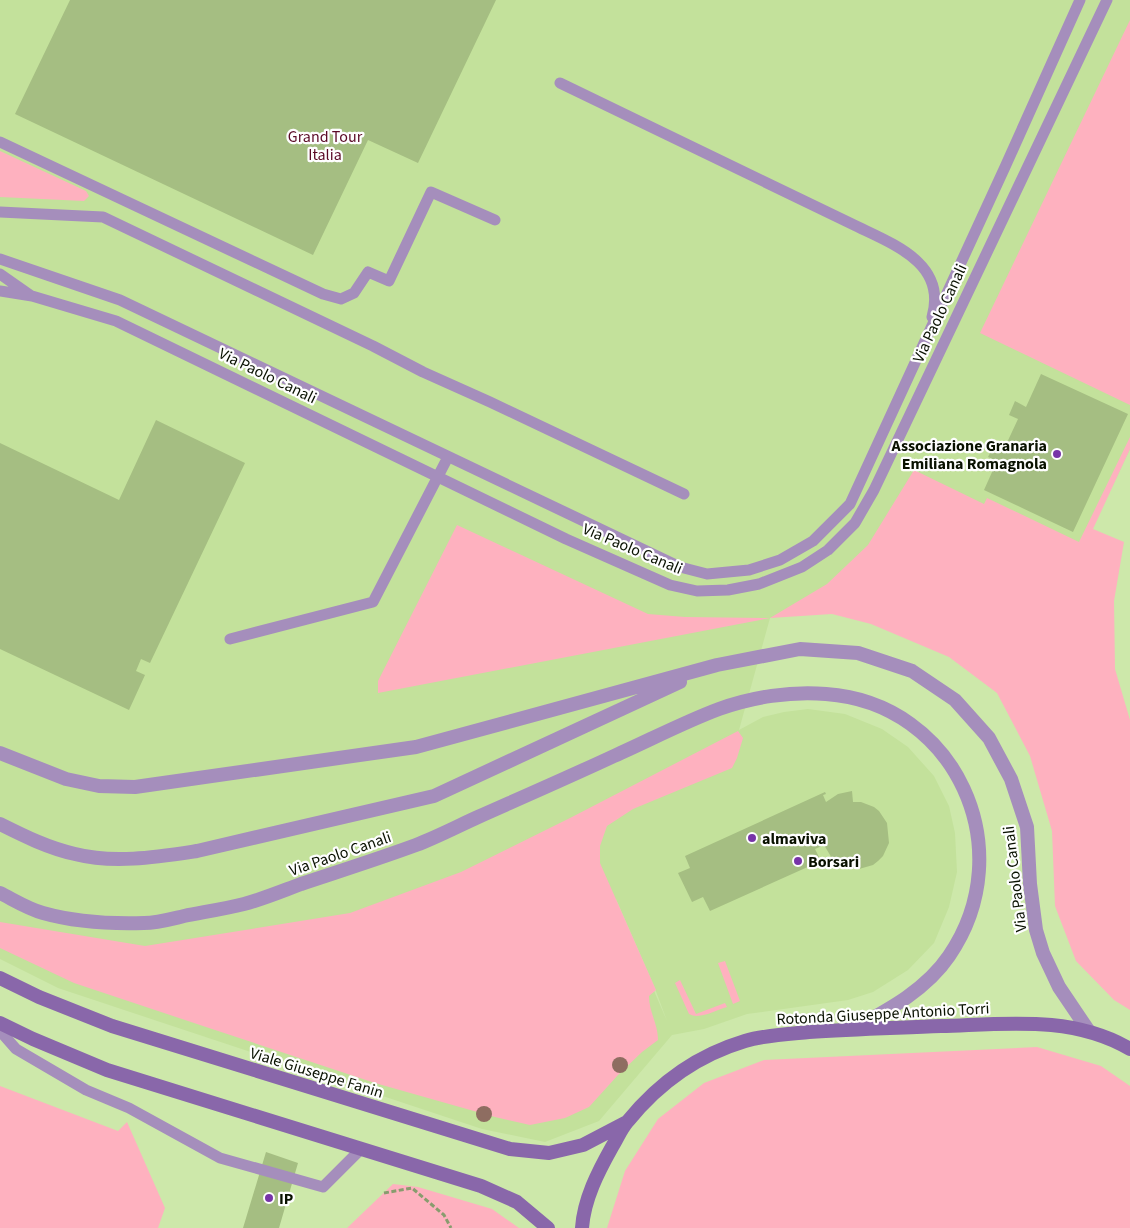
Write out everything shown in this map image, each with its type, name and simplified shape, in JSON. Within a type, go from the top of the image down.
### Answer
[{"type":"main road","name":"Viale Giuseppe Fanin","points":[[0,978],[112,1026],[510,1150],[549,1153],[558,1151],[583,1145],[627,1122]]},
{"type":"main road","points":[[0,1023],[33,1039],[108,1070],[481,1186],[517,1202],[548,1228]]},
{"type":"main road","name":"Rotonda Giuseppe Antonio Torri","points":[[582,1228],[594,1180],[627,1122],[662,1086],[680,1071],[710,1055],[745,1041],[772,1035],[853,1029],[1032,1024],[1063,1025],[1088,1030],[1130,1049]]},
{"type":"street","name":"Via Paolo Canali","points":[[0,752],[66,779],[99,786],[135,787],[416,747],[716,665],[800,649],[858,653],[912,671],[955,700],[989,738],[1011,779],[1027,827],[1036,930],[1043,953],[1059,987],[1088,1030]]},
{"type":"street","points":[[0,824],[41,844],[76,854],[118,859],[196,852],[434,796],[716,665]]},
{"type":"street","name":"Via Paolo Canali","points":[[0,893],[41,913],[95,922],[148,923],[243,904],[420,844],[720,709],[776,696],[829,694],[854,698],[880,706],[902,718],[935,745],[958,777],[973,812],[977,831],[980,866],[972,911],[958,943],[947,960],[910,996],[853,1029]]},
{"type":"lane","points":[[0,259],[120,300],[680,567],[707,574],[749,570],[780,560],[813,541],[850,504],[1080,0]]},
{"type":"lane","name":"Via Paolo Canali","points":[[0,291],[32,296],[116,321],[566,539],[670,585],[697,591],[728,590],[759,584],[802,567],[828,550],[855,523],[874,490],[1107,0]]},
{"type":"lane","points":[[560,83],[868,232],[893,242],[914,257],[926,272],[934,287],[934,310],[923,346]]},
{"type":"lane","points":[[0,142],[324,294],[341,299],[354,292],[368,272],[389,281],[431,192],[495,220]]},
{"type":"lane","points":[[0,212],[103,217],[373,346],[423,372],[684,494]]},
{"type":"lane","points":[[0,274],[32,296]]},
{"type":"lane","points":[[230,639],[373,602],[448,457]]},
{"type":"lane","points":[[0,1031],[16,1048],[86,1090],[129,1108],[220,1158],[323,1187],[361,1149]]},
{"type":"path","points":[[384,1193],[412,1188],[444,1216],[451,1228]]},
{"type":"shaded area","points":[[0,0],[1130,0],[1130,449],[1071,574],[770,618],[739,730],[763,717],[784,712],[808,709],[845,714],[882,729],[908,747],[934,776],[949,806],[955,833],[957,872],[949,907],[934,943],[908,970],[873,992],[848,1000],[747,1014],[704,1029],[672,1035],[599,1121],[545,1142],[482,1129],[58,988],[0,959]],"holes":[[[616,899],[654,986],[667,1021]]]},
{"type":"shaded area","points":[[1130,20],[1130,405],[980,333]]},
{"type":"shaded area","points":[[0,151],[86,191],[89,196],[84,201],[0,197]]},
{"type":"shaded area","points":[[1130,437],[1130,449],[1093,529],[1124,542],[1114,601],[1115,669],[1130,720],[1130,1010],[1114,1000],[1076,961],[1055,906],[1052,831],[1030,756],[997,693],[949,657],[871,624],[832,614],[770,618],[827,584],[868,545],[914,470],[984,504],[987,498],[1079,542]]},
{"type":"shaded area","points":[[457,525],[648,614],[685,617],[770,618],[378,693],[378,681]]},
{"type":"shaded area","points":[[738,731],[743,738],[732,768],[633,809],[607,826],[600,846],[600,863],[656,990],[649,996],[658,1040],[642,1052],[618,1075],[589,1107],[565,1118],[530,1125],[375,1083],[74,983],[0,948],[0,922],[145,946],[350,913],[461,872]]},
{"type":"shaded area","points":[[725,961],[740,1001],[733,1004],[718,963]]},
{"type":"shaded area","points":[[680,980],[696,1014],[725,1003],[727,1007],[698,1016],[689,1014],[675,983]]},
{"type":"shaded area","points":[[1037,1047],[1101,1066],[1130,1086],[1130,1228],[607,1228],[625,1171],[658,1119],[704,1083],[764,1060]]},
{"type":"shaded area","points":[[0,1086],[118,1131],[127,1122],[165,1208],[158,1228],[0,1228]]},
{"type":"shaded area","points":[[393,1184],[418,1187],[492,1209],[519,1228],[347,1228]]},
{"type":"building","name":"Grand Tour Italia","points":[[70,0],[496,0],[418,163],[368,140],[313,255],[15,114]]},
{"type":"building","points":[[1041,374],[1128,414],[1073,532],[984,490],[997,461],[988,457],[994,445],[1004,449],[1018,419],[1009,415],[1015,401],[1026,407]]},
{"type":"building","points":[[156,420],[245,463],[150,663],[141,659],[136,671],[145,675],[129,710],[0,649],[0,443],[119,500]]},
{"type":"building","points":[[852,791],[853,802],[861,802],[874,807],[887,823],[889,843],[883,856],[873,865],[859,869],[845,867],[833,860],[824,845],[815,849],[821,861],[710,911],[703,897],[692,902],[678,873],[690,868],[685,856],[825,792],[826,794],[823,795],[826,802],[838,794]]},
{"type":"building","points":[[266,1152],[298,1163],[279,1228],[243,1228]]},
{"type":"place","name":"Associazione Granaria Emiliana Romagnola","points":[[1057,454]]},
{"type":"place","name":"almaviva","points":[[752,838]]},
{"type":"place","name":"Borsari","points":[[798,861]]},
{"type":"place","name":"IP","points":[[269,1198]]}]
